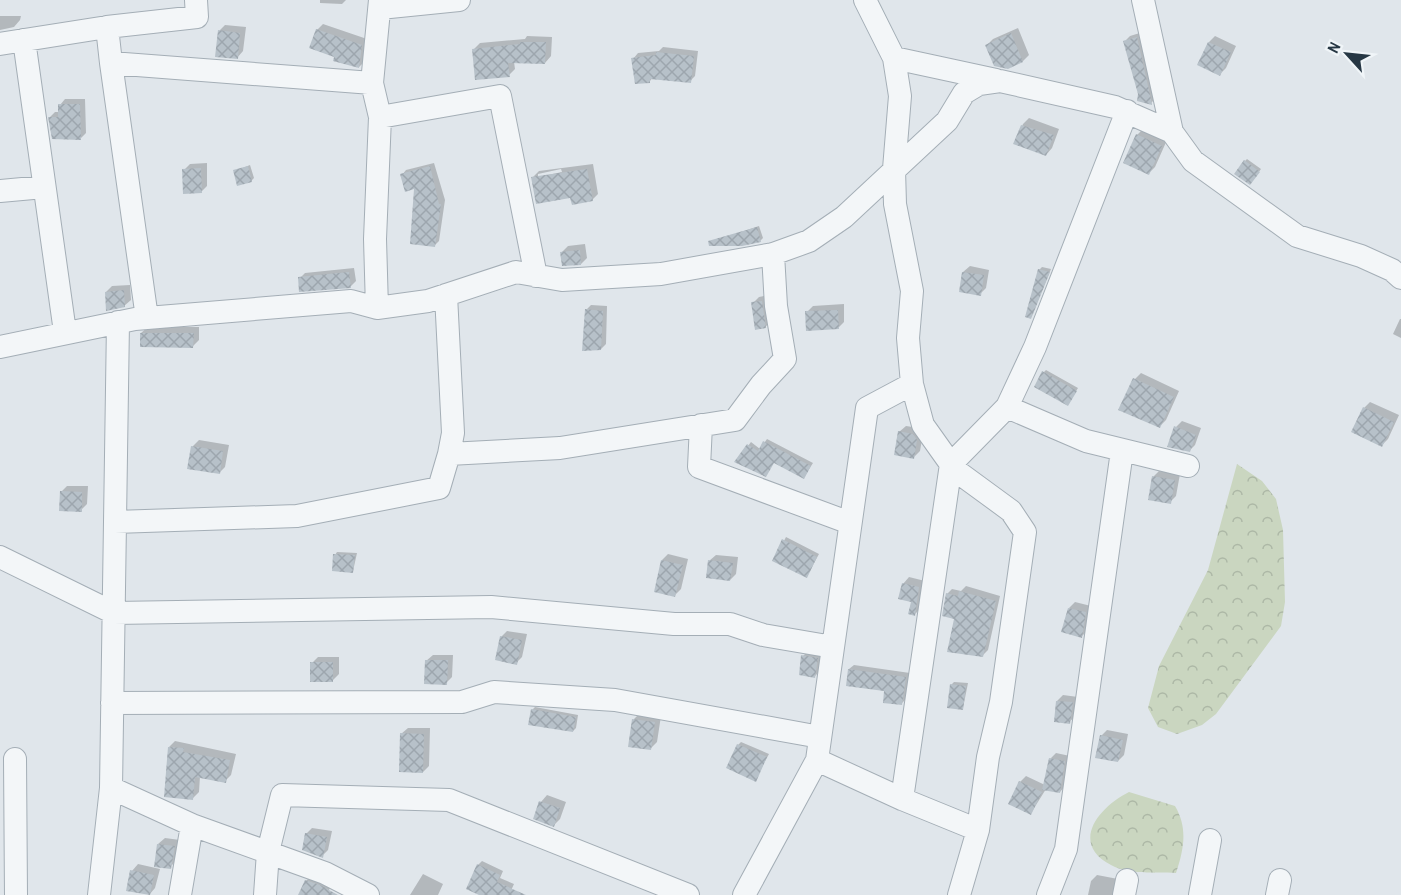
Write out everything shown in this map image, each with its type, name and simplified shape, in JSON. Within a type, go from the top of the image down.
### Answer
[{"type":"street","points":[[0,44],[107,27],[197,17],[196,0]]},
{"type":"street","points":[[377,308],[375,239],[380,117],[372,83],[380,4],[459,0]]},
{"type":"street","points":[[866,0],[894,58],[900,96],[894,169],[895,204],[912,291],[908,338],[912,384],[923,425],[955,470],[1011,512],[1025,532],[1001,702],[988,757],[978,830],[958,895]]},
{"type":"street","points":[[1143,0],[1172,132],[1193,161],[1297,236],[1361,256],[1392,270],[1401,278]]},
{"type":"street","points":[[107,27],[147,318]]},
{"type":"street","points":[[24,40],[66,332]]},
{"type":"street","points":[[894,58],[1127,111],[1172,132]]},
{"type":"street","points":[[111,63],[372,83]]},
{"type":"street","points":[[0,347],[66,332],[147,318],[351,301],[377,308],[428,301],[516,272],[562,280],[661,274],[773,254],[809,241],[844,217],[947,121],[964,93],[980,84],[1000,81]]},
{"type":"street","points":[[380,117],[500,96],[536,276]]},
{"type":"street","points":[[903,799],[951,464],[1007,407],[1035,347],[1127,111]]},
{"type":"street","points":[[0,191],[44,187]]},
{"type":"street","points":[[449,454],[560,448],[735,420],[761,385],[785,359],[776,306],[773,254]]},
{"type":"street","points":[[115,522],[297,516],[439,489],[453,433],[446,295]]},
{"type":"street","points":[[99,895],[111,788],[118,322]]},
{"type":"street","points":[[744,895],[817,760],[867,408],[912,384]]},
{"type":"street","points":[[1007,407],[1086,441],[1188,466]]},
{"type":"street","points":[[701,425],[699,467],[850,523]]},
{"type":"street","points":[[1048,895],[1066,849],[1122,451]]},
{"type":"street","points":[[0,557],[114,612],[491,607],[674,624],[730,624],[763,635],[833,647]]},
{"type":"street","points":[[112,703],[462,702],[494,692],[615,700],[820,737]]},
{"type":"street","points":[[15,759],[16,895]]},
{"type":"street","points":[[817,760],[978,830]]},
{"type":"street","points":[[111,788],[192,825],[324,873],[368,895]]},
{"type":"street","points":[[265,895],[268,852],[282,795],[449,800],[688,895]]},
{"type":"street","points":[[180,895],[192,825]]},
{"type":"street","points":[[1200,895],[1210,840]]},
{"type":"green space","points":[[1237,464],[1262,481],[1276,499],[1283,530],[1285,602],[1281,626],[1216,714],[1202,725],[1177,734],[1158,727],[1148,708],[1159,666],[1208,570]]},
{"type":"green space","points":[[1129,792],[1175,806],[1183,831],[1181,855],[1176,873],[1142,872],[1118,868],[1098,856],[1092,846],[1090,836],[1099,816]]},
{"type":"building","points":[[316,29],[362,45],[359,68],[333,61],[334,57],[309,48]]},
{"type":"building","points":[[218,30],[240,33],[238,59],[215,57]]},
{"type":"building","points":[[1011,33],[1023,62],[1008,69],[994,66],[985,45]]},
{"type":"building","points":[[1137,37],[1152,105],[1137,101],[1138,94],[1123,41]]},
{"type":"building","points":[[520,42],[546,42],[545,64],[508,63],[510,77],[475,80],[472,49],[520,44]]},
{"type":"building","points":[[1208,42],[1231,52],[1220,76],[1197,65]]},
{"type":"building","points":[[656,52],[694,56],[691,83],[650,79],[650,83],[635,84],[631,58],[656,55]]},
{"type":"building","points":[[58,104],[80,104],[81,140],[52,139],[48,117],[58,117]]},
{"type":"building","points":[[1021,125],[1054,135],[1046,156],[1013,144]]},
{"type":"building","points":[[1136,134],[1162,146],[1149,175],[1123,163]]},
{"type":"building","points":[[1244,160],[1260,172],[1250,185],[1234,174]]},
{"type":"building","points":[[248,166],[252,182],[237,186],[233,170]]},
{"type":"building","points":[[430,166],[439,204],[441,204],[435,247],[410,244],[414,189],[405,192],[400,174]]},
{"type":"building","points":[[201,168],[202,193],[183,194],[182,169]]},
{"type":"building","points":[[587,169],[593,201],[572,205],[570,198],[536,204],[531,177]]},
{"type":"building","points":[[757,227],[761,242],[742,246],[709,246],[708,241]]},
{"type":"building","points":[[580,250],[581,265],[562,266],[560,252]]},
{"type":"building","points":[[1038,269],[1050,272],[1031,319],[1025,317]]},
{"type":"building","points":[[349,272],[351,288],[299,292],[298,277]]},
{"type":"building","points":[[962,272],[984,275],[981,296],[959,292]]},
{"type":"building","points":[[124,290],[125,307],[106,311],[105,292]]},
{"type":"building","points":[[762,301],[766,328],[755,330],[751,302]]},
{"type":"building","points":[[585,309],[603,311],[601,350],[582,351]]},
{"type":"building","points":[[838,310],[839,329],[806,331],[805,311]]},
{"type":"building","points":[[140,333],[194,333],[193,348],[140,347]]},
{"type":"building","points":[[1042,371],[1077,391],[1068,406],[1034,387]]},
{"type":"building","points":[[1133,378],[1174,397],[1160,428],[1118,410]]},
{"type":"building","points":[[1363,407],[1394,422],[1382,447],[1351,432]]},
{"type":"building","points":[[1174,426],[1196,435],[1190,452],[1167,447]]},
{"type":"building","points":[[898,431],[913,434],[917,440],[914,459],[894,455]]},
{"type":"building","points":[[763,441],[811,466],[804,479],[774,463],[766,477],[734,462],[747,444],[758,451]]},
{"type":"building","points":[[191,446],[223,451],[220,474],[187,469]]},
{"type":"building","points":[[1152,476],[1175,480],[1171,504],[1148,500]]},
{"type":"building","points":[[60,491],[82,492],[82,512],[59,511]]},
{"type":"building","points":[[782,539],[817,557],[807,578],[772,561]]},
{"type":"building","points":[[333,554],[355,555],[353,573],[332,571]]},
{"type":"building","points":[[661,560],[683,565],[675,597],[654,592]]},
{"type":"building","points":[[708,560],[733,563],[730,581],[706,578]]},
{"type":"building","points":[[902,583],[919,587],[915,616],[908,614],[911,602],[898,599]]},
{"type":"building","points":[[959,591],[996,601],[983,657],[947,652],[954,619],[942,616],[946,593],[958,596]]},
{"type":"building","points":[[1068,608],[1086,612],[1082,638],[1061,632]]},
{"type":"building","points":[[500,636],[522,640],[517,665],[495,660]]},
{"type":"building","points":[[801,655],[818,658],[815,678],[799,675]]},
{"type":"building","points":[[425,660],[448,660],[447,685],[424,684]]},
{"type":"building","points":[[310,662],[333,662],[333,682],[310,682]]},
{"type":"building","points":[[848,669],[906,677],[902,705],[883,703],[884,691],[846,686]]},
{"type":"building","points":[[950,684],[966,686],[963,710],[947,708]]},
{"type":"building","points":[[1056,701],[1073,702],[1070,724],[1054,722]]},
{"type":"building","points":[[531,709],[576,717],[573,732],[528,725]]},
{"type":"building","points":[[632,719],[655,722],[651,750],[628,747]]},
{"type":"building","points":[[400,733],[424,734],[423,773],[399,772]]},
{"type":"building","points":[[1100,735],[1123,740],[1118,762],[1095,758]]},
{"type":"building","points":[[737,744],[767,757],[756,782],[726,768]]},
{"type":"building","points":[[168,747],[184,748],[183,752],[230,760],[226,783],[195,777],[193,800],[164,797]]},
{"type":"building","points":[[1049,758],[1065,761],[1060,793],[1042,790]]},
{"type":"building","points":[[1019,781],[1042,792],[1031,815],[1008,804]]},
{"type":"building","points":[[539,801],[560,808],[554,827],[533,819]]},
{"type":"building","points":[[305,833],[327,837],[323,858],[302,850]]},
{"type":"building","points":[[157,844],[175,846],[171,869],[154,867]]},
{"type":"building","points":[[477,864],[500,875],[497,882],[526,895],[479,895],[466,889]]},
{"type":"building","points":[[130,870],[154,875],[150,895],[126,891]]},
{"type":"building","points":[[305,880],[320,885],[338,895],[298,895]]}]
